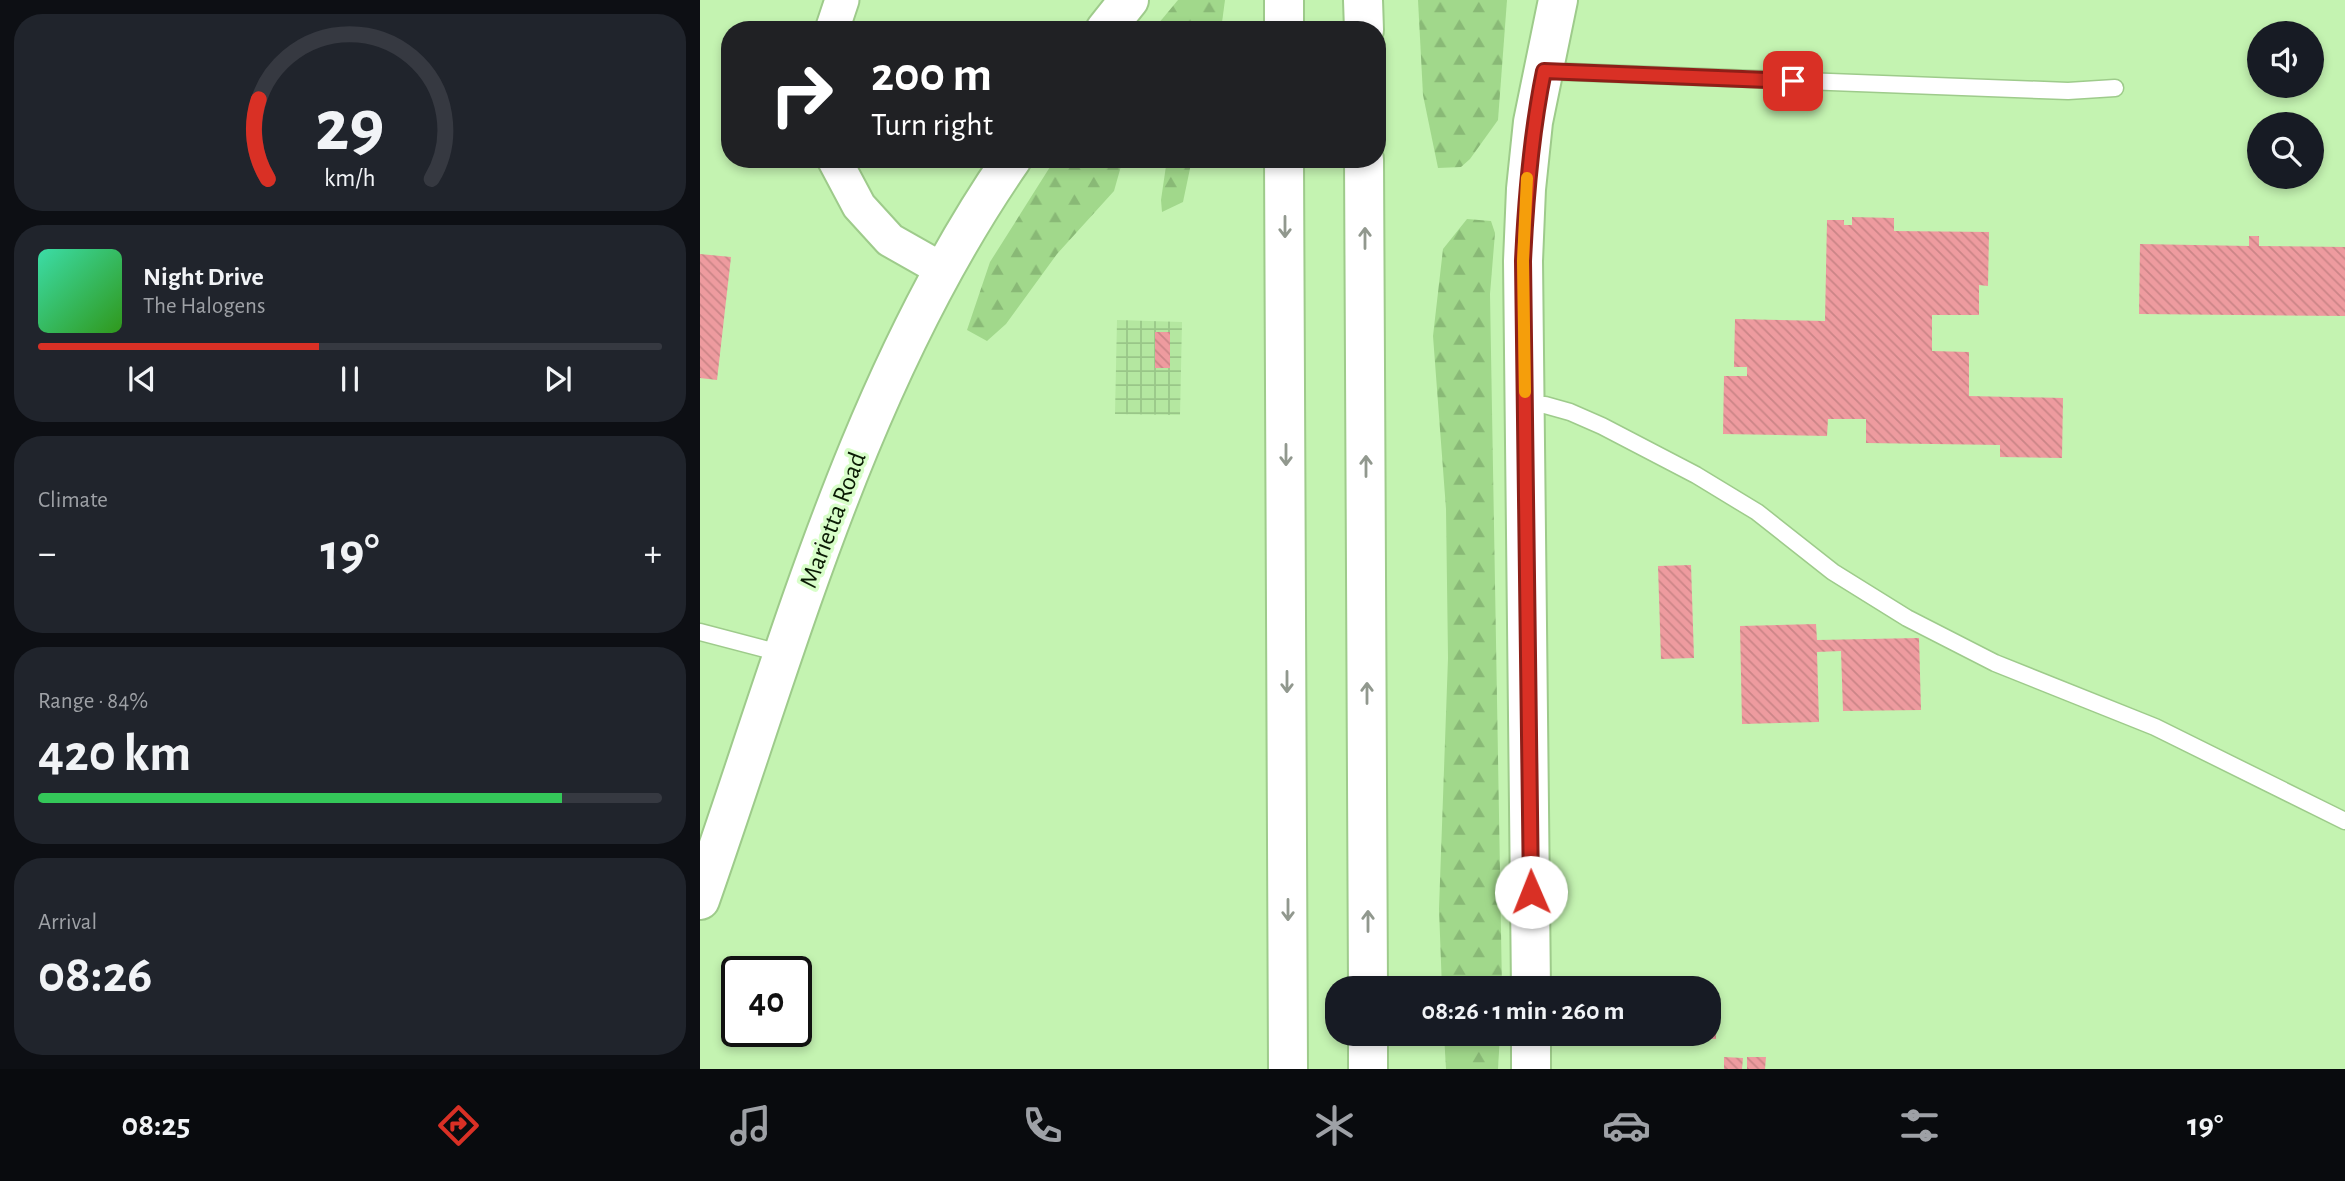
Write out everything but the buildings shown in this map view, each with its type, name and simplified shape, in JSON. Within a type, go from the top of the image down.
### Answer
[{"type":"main road","points":[[1112,21],[1129,0]]},
{"type":"main road","points":[[1284,0],[1284,21]]},
{"type":"main road","points":[[1363,0],[1364,21]]},
{"type":"main road","points":[[1531,976],[1523,261],[1526,189],[1534,122],[1558,0]]},
{"type":"main road","name":"Marietta Road","points":[[700,900],[716,838],[814,565],[893,369],[943,270],[1006,168]]},
{"type":"main road","points":[[1284,168],[1288,1069]]},
{"type":"main road","points":[[1364,168],[1368,976]]},
{"type":"main road","points":[[1368,1046],[1368,1069]]},
{"type":"main road","points":[[1531,1046],[1531,1069]]},
{"type":"street","points":[[835,21],[842,0]]},
{"type":"street","points":[[839,168],[859,205],[890,240],[943,270]]},
{"type":"lane","points":[[1544,71],[2055,90],[2115,88]]},
{"type":"lane","points":[[1525,405],[1545,405],[1570,412],[1696,475],[1757,512],[1833,572],[1907,618],[1995,663],[2155,727],[2345,821]]},
{"type":"lane","points":[[700,632],[784,654]]},
{"type":"shaded area","points":[[1117,320],[1182,322],[1180,415],[1115,414]]},
{"type":"green space","points":[[1178,0],[1225,0],[1222,21],[1160,21]]},
{"type":"green space","points":[[1418,0],[1507,0],[1498,120],[1470,159],[1461,167],[1438,168],[1423,95]]},
{"type":"green space","points":[[1049,168],[1120,168],[1114,191],[1057,254],[1006,324],[987,341],[967,330],[990,262]]},
{"type":"green space","points":[[1166,168],[1190,168],[1183,202],[1162,212]]},
{"type":"green space","points":[[1467,219],[1491,221],[1495,233],[1490,294],[1502,976],[1442,976],[1439,909],[1448,658],[1446,509],[1433,336],[1443,249]]},
{"type":"green space","points":[[1445,1046],[1499,1046],[1498,1069],[1446,1069]]},
{"type":"slow traffic","points":[[1525,392],[1523,261],[1527,178]]},
{"type":"route","points":[[1531,892],[1523,261],[1526,189],[1534,122],[1544,71],[1793,81]]}]
